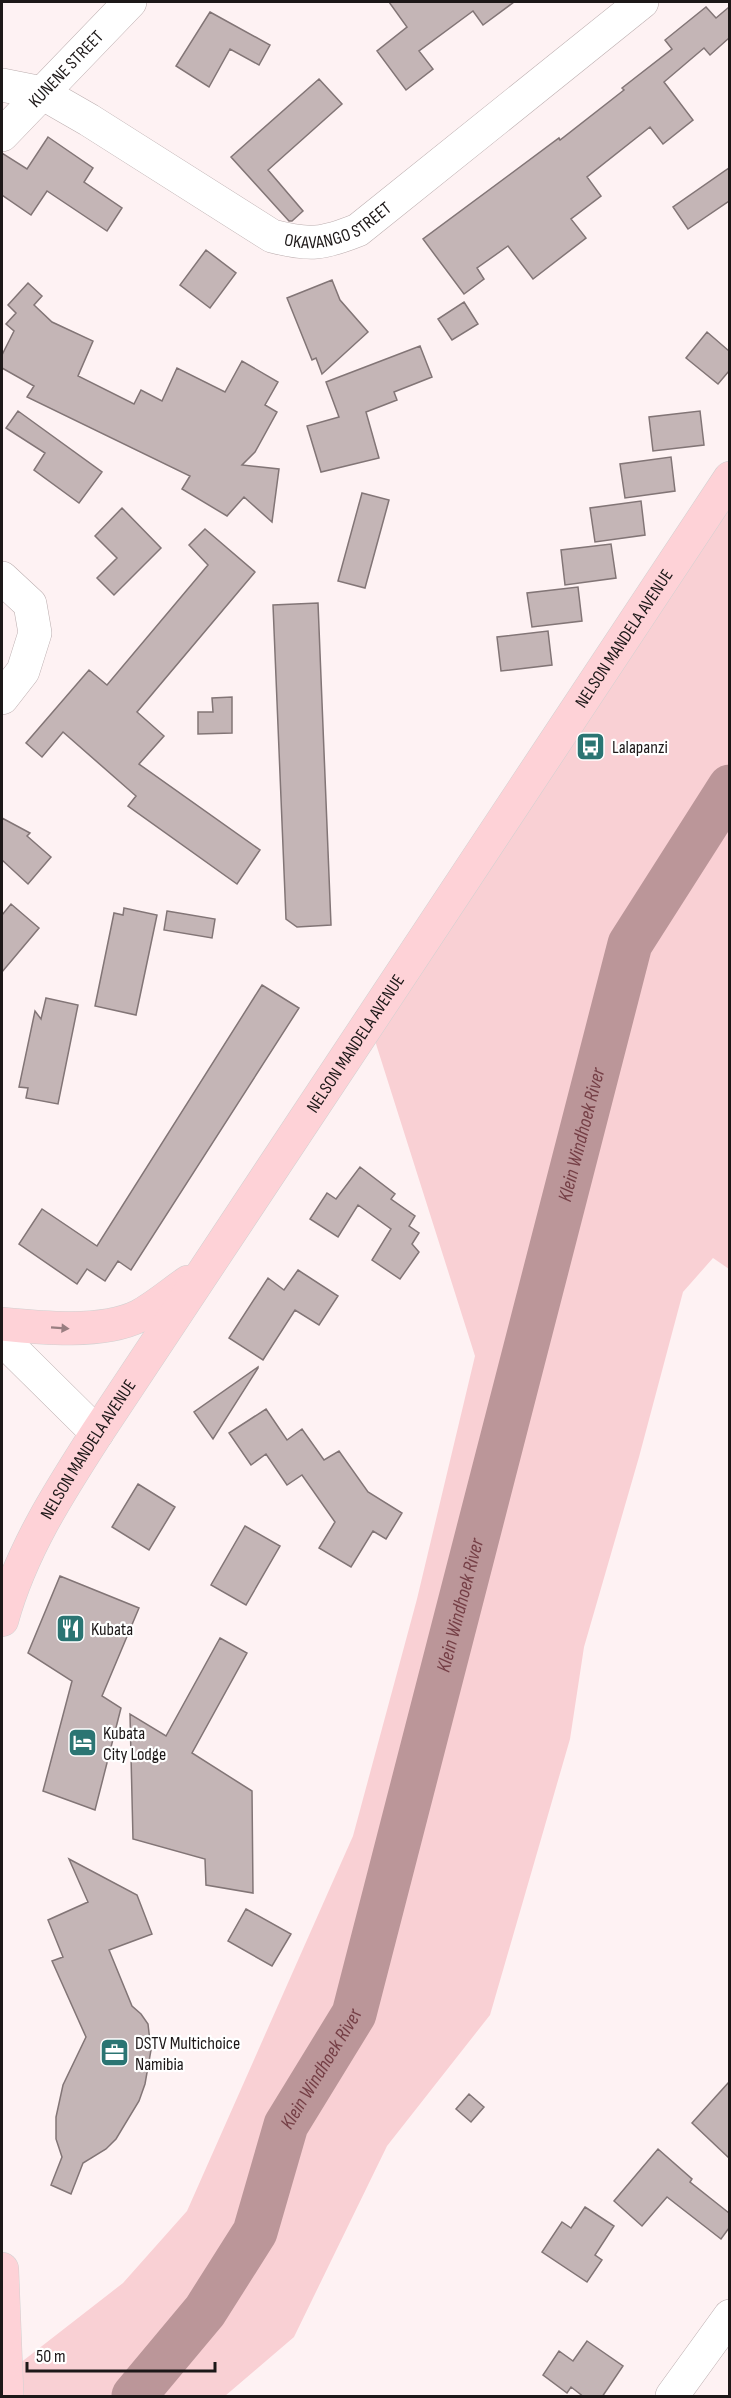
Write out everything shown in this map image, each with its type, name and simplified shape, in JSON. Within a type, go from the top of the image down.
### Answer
[{"type":"main road","name":"NELSON MANDELA AVENUE","points":[[2,1620],[8,1596],[28,1550],[56,1497],[97,1432],[729,478]]},
{"type":"main road","points":[[2,1323],[74,1329],[138,1316],[203,1271]]},
{"type":"main road","points":[[2,2269],[7,2397]]},
{"type":"street","name":"KUNENE STREET","points":[[2,135],[130,2]]},
{"type":"street","name":"OKAVANGO STREET","points":[[2,85],[42,93],[89,120],[272,236],[299,243],[328,242],[358,230],[642,2]]},
{"type":"street","points":[[2,578],[30,604],[35,633],[23,671],[2,698]]},
{"type":"street","points":[[2,1339],[97,1432]]},
{"type":"street","points":[[672,2397],[729,2316]]},
{"type":"shaded area","points":[[729,478],[729,1269],[713,1258],[683,1292],[639,1457],[584,1647],[570,1739],[490,2015],[387,2146],[294,2337],[225,2396],[7,2396],[6,2374],[123,2283],[187,2211],[353,1836],[417,1599],[475,1356],[370,1025]]},
{"type":"building","points":[[389,2],[514,2],[483,25],[473,11],[419,51],[433,69],[406,90],[377,51],[407,27]]},
{"type":"building","points":[[706,7],[716,18],[729,7],[729,38],[710,55],[704,48],[664,82],[693,120],[663,144],[650,127],[587,177],[601,196],[571,219],[586,238],[533,279],[508,246],[477,268],[484,279],[464,294],[423,239],[559,138],[560,140],[624,90],[622,88],[672,49],[665,40]]},
{"type":"building","points":[[210,12],[270,45],[259,65],[230,49],[209,87],[176,66]]},
{"type":"building","points":[[319,79],[342,104],[268,170],[303,211],[289,221],[231,157]]},
{"type":"building","points":[[48,137],[93,168],[84,182],[122,208],[107,231],[47,191],[31,215],[2,195],[2,153],[27,169]]},
{"type":"building","points":[[729,168],[729,201],[688,229],[673,207]]},
{"type":"building","points":[[206,250],[236,273],[210,308],[180,285]]},
{"type":"building","points":[[332,280],[340,300],[368,332],[322,374],[316,358],[312,360],[287,298]]},
{"type":"building","points":[[28,283],[42,296],[34,305],[52,322],[93,341],[78,376],[134,404],[141,390],[162,401],[177,368],[225,392],[242,361],[278,382],[265,405],[277,412],[255,452],[242,465],[279,469],[272,522],[244,497],[227,516],[182,489],[190,476],[27,397],[34,386],[2,368],[2,355],[14,331],[6,324],[16,313],[8,305]]},
{"type":"building","points":[[464,302],[478,324],[452,340],[438,319]]},
{"type":"building","points":[[707,332],[729,351],[729,371],[718,384],[686,358]]},
{"type":"building","points":[[420,346],[432,377],[394,392],[397,400],[366,412],[379,458],[321,472],[307,426],[339,417],[326,382]]},
{"type":"building","points":[[18,411],[102,472],[79,503],[34,470],[45,453],[6,428]]},
{"type":"building","points":[[700,411],[704,445],[653,451],[649,417]]},
{"type":"building","points":[[671,457],[675,491],[625,498],[620,464]]},
{"type":"building","points":[[362,493],[389,500],[365,588],[338,581]]},
{"type":"building","points":[[641,501],[645,535],[595,542],[590,508]]},
{"type":"building","points":[[122,508],[161,548],[114,595],[97,578],[117,558],[95,536]]},
{"type":"building","points":[[205,529],[255,572],[137,712],[164,736],[139,764],[260,850],[237,884],[128,806],[136,796],[63,732],[42,757],[26,743],[89,670],[107,685],[208,565],[189,545]]},
{"type":"building","points":[[611,544],[616,578],[565,585],[561,550]]},
{"type":"building","points":[[578,587],[582,621],[532,627],[527,593]]},
{"type":"building","points":[[318,603],[331,925],[297,927],[286,919],[273,605]]},
{"type":"building","points":[[548,631],[552,665],[501,671],[497,637]]},
{"type":"building","points":[[232,697],[232,733],[198,734],[198,712],[213,712],[212,698]]},
{"type":"building","points":[[2,818],[30,833],[27,836],[51,857],[28,884],[2,860]]},
{"type":"building","points":[[11,904],[39,928],[2,972],[2,915]]},
{"type":"building","points":[[124,908],[157,915],[136,1015],[95,1006],[114,913],[123,915]]},
{"type":"building","points":[[167,911],[215,919],[212,938],[164,930]]},
{"type":"building","points":[[262,985],[299,1008],[131,1270],[118,1261],[105,1281],[87,1269],[77,1284],[19,1244],[42,1209],[97,1246]]},
{"type":"building","points":[[46,998],[78,1005],[58,1104],[26,1098],[28,1088],[19,1087],[35,1011],[41,1019]]},
{"type":"building","points":[[360,1167],[395,1194],[391,1199],[415,1216],[409,1226],[419,1233],[412,1244],[419,1252],[400,1279],[372,1260],[391,1229],[358,1205],[338,1237],[310,1219],[327,1193],[336,1199]]},
{"type":"building","points":[[298,1270],[338,1296],[319,1325],[295,1310],[263,1360],[229,1338],[268,1278],[284,1290]]},
{"type":"building","points":[[258,1368],[213,1439],[194,1412]]},
{"type":"building","points":[[266,1409],[287,1440],[302,1429],[324,1460],[339,1451],[368,1492],[402,1513],[386,1539],[373,1531],[351,1567],[319,1548],[335,1522],[302,1475],[287,1485],[266,1454],[251,1465],[229,1433]]},
{"type":"building","points":[[138,1484],[175,1507],[149,1550],[112,1527]]},
{"type":"building","points":[[245,1526],[280,1546],[246,1605],[211,1585]]},
{"type":"building","points":[[60,1576],[139,1608],[102,1696],[121,1708],[95,1810],[43,1791],[72,1681],[28,1653]]},
{"type":"building","points":[[220,1638],[247,1653],[192,1753],[252,1791],[253,1893],[206,1885],[205,1859],[133,1839],[130,1714],[166,1736]]},
{"type":"building","name":"DSTV Multichoice Namibia","points":[[69,1859],[137,1895],[152,1934],[109,1950],[132,2006],[148,2024],[151,2050],[145,2084],[139,2101],[116,2139],[106,2149],[83,2163],[71,2194],[51,2185],[62,2157],[56,2139],[56,2117],[63,2085],[86,2037],[52,1961],[63,1957],[48,1920],[88,1902]]},
{"type":"building","points":[[246,1909],[291,1934],[272,1966],[228,1941]]},
{"type":"building","points":[[729,2082],[729,2158],[692,2123]]},
{"type":"building","points":[[469,2094],[484,2107],[471,2122],[456,2109]]},
{"type":"building","points":[[658,2149],[692,2179],[690,2182],[729,2213],[729,2228],[721,2239],[667,2197],[642,2226],[614,2201]]},
{"type":"building","points":[[585,2207],[614,2226],[595,2255],[602,2260],[587,2282],[542,2252],[562,2222],[571,2228]]},
{"type":"building","points":[[587,2341],[623,2366],[602,2397],[584,2397],[571,2387],[567,2393],[543,2375],[559,2351],[573,2361]]},
{"type":"waterway","name":"Klein Windhoek River","points":[[134,2396],[205,2311],[255,2232],[286,2125],[354,2014],[630,944],[730,787]]},
{"type":"place","name":"Lalapanzi","points":[[591,747]]},
{"type":"place","name":"Kubata","points":[[70,1629]]},
{"type":"place","name":"Kubata City Lodge","points":[[82,1743]]},
{"type":"place","name":"DSTV Multichoice Namibia","points":[[114,2053]]}]
